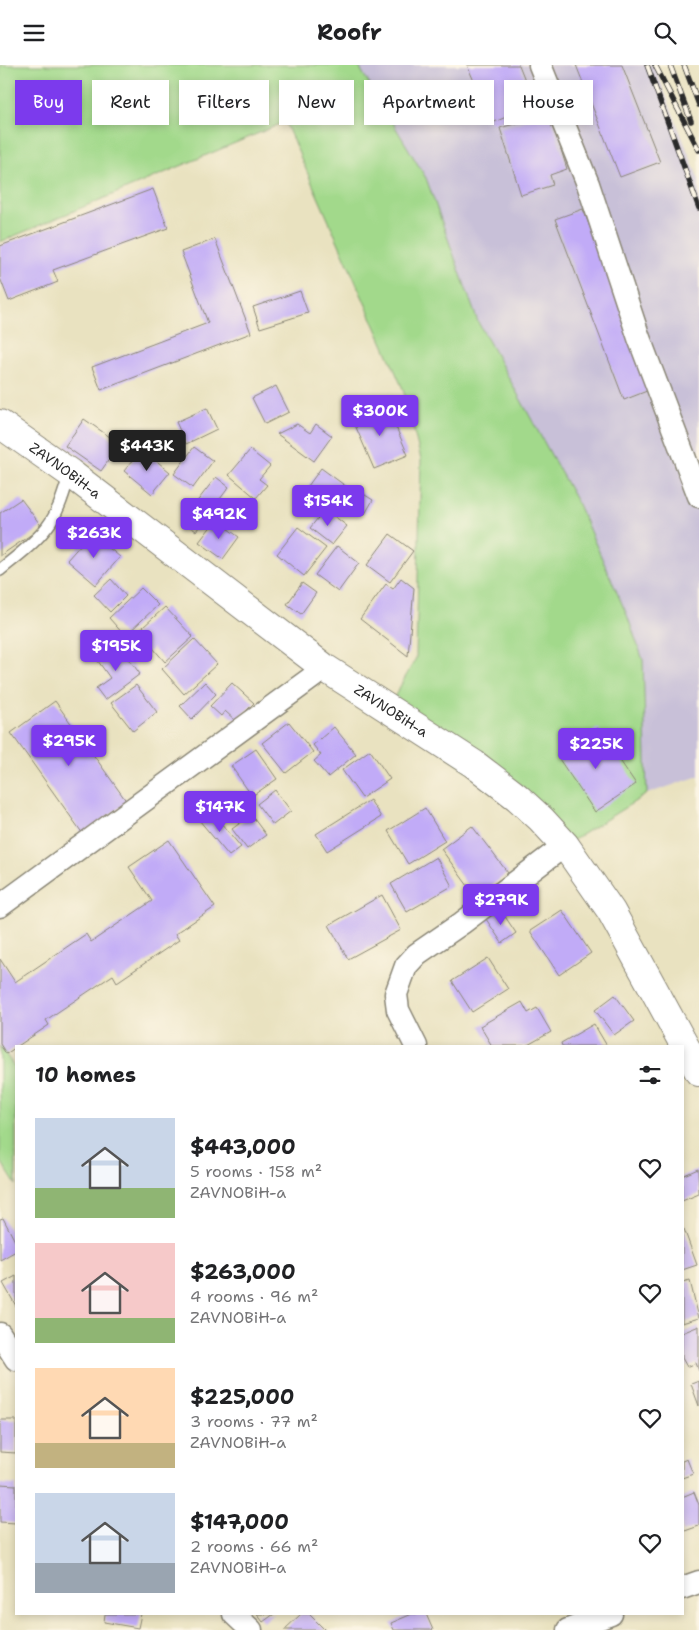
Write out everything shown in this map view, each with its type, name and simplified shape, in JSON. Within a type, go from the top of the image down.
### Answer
[{"type":"main road","name":"ZAVNOBiH-a","points":[[0,424],[70,473],[325,668],[474,764],[517,797],[541,819],[565,845],[612,911],[699,1072]]},
{"type":"street","points":[[540,65],[588,184],[639,338],[699,496]]},
{"type":"street","points":[[0,906],[325,668]]},
{"type":"street","points":[[416,1045],[398,1010],[396,995],[406,966],[417,954],[462,923],[565,845]]},
{"type":"street","points":[[0,1334],[15,1357]]},
{"type":"street","points":[[684,1587],[699,1582]]},
{"type":"street","points":[[235,1615],[251,1630]]},
{"type":"street","points":[[568,1630],[608,1615]]},
{"type":"lane","points":[[0,570],[47,527],[59,506],[70,473]]},
{"type":"shaded area","points":[[358,65],[654,65],[699,180],[699,776],[647,794],[643,660],[577,502],[478,322],[426,178],[394,125],[494,125],[494,80],[367,80]]},
{"type":"green space","points":[[0,65],[358,65],[367,80],[364,80],[364,125],[394,125],[426,178],[478,322],[577,502],[627,615],[643,660],[647,794],[565,845],[387,710],[416,658],[421,459],[403,389],[286,125],[354,125],[354,80],[279,80],[279,125],[0,242]]},
{"type":"green space","points":[[0,1046],[15,1068],[15,1183],[0,1160]]},
{"type":"building","points":[[467,65],[519,65],[525,80],[504,80],[504,118],[494,122],[494,80],[473,80]]},
{"type":"building","points":[[576,65],[622,65],[660,162],[620,177],[593,108],[593,80],[582,80]]},
{"type":"building","points":[[511,125],[553,125],[567,169],[550,175],[553,185],[521,195],[500,128]]},
{"type":"building","points":[[153,189],[168,228],[53,270],[58,282],[9,301],[0,278],[0,246]]},
{"type":"building","points":[[583,209],[652,389],[624,400],[555,219]]},
{"type":"building","points":[[215,239],[251,333],[101,390],[92,367],[208,323],[181,252]]},
{"type":"building","points":[[300,291],[308,313],[260,328],[253,307]]},
{"type":"building","points":[[276,386],[289,412],[265,424],[252,398]]},
{"type":"building","points":[[386,404],[408,455],[374,469],[352,418]]},
{"type":"building","points":[[207,408],[217,429],[186,444],[176,422]]},
{"type":"building","points":[[84,419],[120,444],[101,471],[65,446]]},
{"type":"building","points":[[297,424],[310,433],[316,424],[332,436],[314,461],[277,434]]},
{"type":"building","points":[[194,447],[213,461],[193,488],[174,474]]},
{"type":"building","points":[[142,449],[170,472],[152,494],[124,471]]},
{"type":"building","points":[[250,450],[270,466],[259,479],[267,485],[256,498],[229,475]]},
{"type":"building","points":[[321,468],[351,490],[338,507],[308,486]]},
{"type":"building","points":[[216,477],[229,487],[196,531],[182,521]]},
{"type":"building","points":[[357,490],[373,500],[365,514],[349,503]]},
{"type":"building","points":[[21,499],[42,527],[0,556],[0,513]]},
{"type":"building","points":[[325,509],[347,526],[332,545],[310,528]]},
{"type":"building","points":[[216,520],[239,537],[223,559],[199,542]]},
{"type":"building","points":[[298,527],[326,548],[304,576],[277,554]]},
{"type":"building","points":[[91,533],[120,557],[96,585],[67,560]]},
{"type":"building","points":[[390,534],[413,551],[390,582],[367,565]]},
{"type":"building","points":[[337,546],[359,563],[338,592],[315,575]]},
{"type":"building","points":[[401,578],[414,588],[408,656],[360,619],[386,584],[393,589]]},
{"type":"building","points":[[111,579],[126,596],[110,612],[94,595]]},
{"type":"building","points":[[302,583],[316,593],[301,614],[287,604]]},
{"type":"building","points":[[141,588],[158,605],[125,636],[109,618]]},
{"type":"building","points":[[165,607],[193,637],[165,662],[153,648],[147,653],[132,637]]},
{"type":"building","points":[[194,639],[217,664],[184,694],[162,669]]},
{"type":"building","points":[[119,645],[140,674],[105,700],[96,688],[110,678],[98,661]]},
{"type":"building","points":[[205,682],[216,694],[192,719],[180,706]]},
{"type":"building","points":[[232,683],[254,703],[236,721],[225,711],[221,716],[210,706]]},
{"type":"building","points":[[136,685],[157,712],[133,731],[111,703]]},
{"type":"building","points":[[55,701],[127,802],[83,834],[11,733]]},
{"type":"building","points":[[289,722],[313,752],[286,773],[262,743]]},
{"type":"building","points":[[334,727],[356,754],[328,777],[314,761],[321,755],[313,745]]},
{"type":"building","points":[[598,728],[636,784],[595,812],[557,756]]},
{"type":"building","points":[[256,749],[277,779],[252,796],[231,766]]},
{"type":"building","points":[[370,750],[390,779],[362,798],[342,770]]},
{"type":"building","points":[[275,790],[291,811],[273,825],[257,804]]},
{"type":"building","points":[[370,800],[381,817],[327,851],[316,834]]},
{"type":"building","points":[[425,808],[445,841],[408,864],[388,831]]},
{"type":"building","points":[[211,811],[241,847],[229,856],[199,820]]},
{"type":"building","points":[[251,815],[266,835],[247,849],[232,829]]},
{"type":"building","points":[[472,826],[508,873],[476,897],[441,849]]},
{"type":"building","points":[[169,840],[215,907],[175,934],[179,940],[117,982],[113,975],[46,1020],[49,1025],[19,1045],[15,1045],[15,1048],[6,1054],[0,1044],[0,959],[15,982],[86,934],[91,942],[152,901],[129,867]]},
{"type":"building","points":[[436,857],[452,886],[407,912],[391,884]]},
{"type":"building","points":[[382,895],[401,930],[348,959],[329,925]]},
{"type":"building","points":[[500,909],[516,933],[502,943],[486,919]]},
{"type":"building","points":[[562,910],[591,953],[559,975],[530,931]]},
{"type":"building","points":[[488,958],[508,989],[472,1012],[452,981]]},
{"type":"building","points":[[615,995],[634,1021],[614,1035],[595,1010]]},
{"type":"building","points":[[522,1002],[528,1013],[537,1008],[551,1032],[528,1045],[491,1045],[480,1026]]},
{"type":"building","points":[[594,1024],[606,1045],[562,1045],[561,1043]]},
{"type":"building","points":[[698,1169],[699,1194],[684,1200],[684,1175]]},
{"type":"building","points":[[3,1218],[15,1241],[15,1252],[0,1260],[0,1219]]},
{"type":"building","points":[[684,1229],[697,1265],[684,1269]]},
{"type":"building","points":[[15,1277],[15,1304],[3,1283]]},
{"type":"building","points":[[690,1281],[699,1318],[684,1322],[684,1282]]},
{"type":"building","points":[[699,1326],[699,1371],[696,1363],[687,1367],[684,1362],[684,1332]]},
{"type":"building","points":[[699,1381],[699,1406],[691,1384]]},
{"type":"building","points":[[0,1420],[15,1420],[15,1453],[0,1452]]},
{"type":"building","points":[[687,1459],[693,1474],[684,1477],[684,1460]]},
{"type":"building","points":[[0,1484],[15,1485],[15,1523],[0,1522]]},
{"type":"building","points":[[694,1492],[699,1505],[699,1526],[684,1531],[684,1496]]},
{"type":"building","points":[[105,1615],[141,1615],[138,1628],[104,1622]]},
{"type":"building","points":[[258,1615],[273,1615],[263,1622]]},
{"type":"building","points":[[300,1615],[310,1615],[325,1630],[284,1630]]},
{"type":"building","points":[[410,1615],[426,1615],[433,1630],[394,1630],[391,1623]]},
{"type":"railway","points":[[647,65],[699,208]]},
{"type":"railway","points":[[655,65],[699,150]]},
{"type":"railway","points":[[670,65],[691,121]]},
{"type":"railway","points":[[684,65],[699,105]]}]
